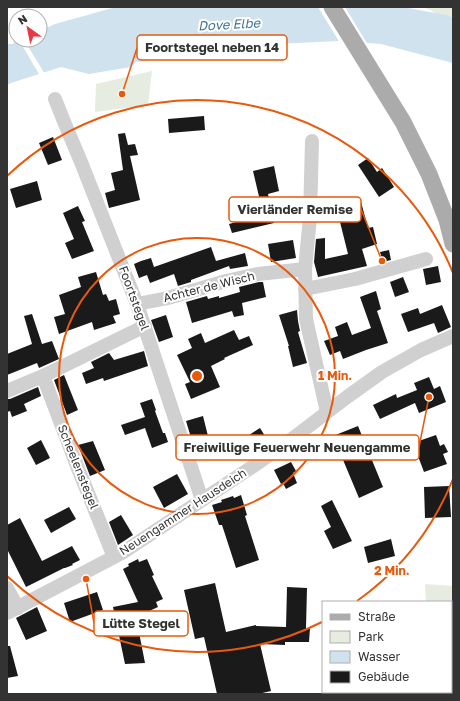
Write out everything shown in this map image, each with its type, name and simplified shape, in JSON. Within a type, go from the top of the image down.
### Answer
[{"type":"main road","points":[[332,7],[403,122],[429,174],[447,220],[453,244]]},
{"type":"street","name":"Foortstegel","points":[[56,99],[137,304],[202,500]]},
{"type":"street","points":[[312,141],[310,217],[305,269],[306,319],[327,412]]},
{"type":"street","points":[[305,289],[355,279],[426,259]]},
{"type":"street","name":"Achter de Wisch","points":[[137,304],[168,298],[258,274],[305,269]]},
{"type":"street","points":[[7,391],[43,376],[145,326]]},
{"type":"street","name":"Neuengammer Hausdeich","points":[[12,611],[114,557],[152,534],[286,443],[392,366],[421,350],[453,336]]},
{"type":"street","name":"Scheelenstegel","points":[[43,376],[77,466],[114,557]]},
{"type":"street","points":[[7,588],[12,611]]},
{"type":"green space","points":[[424,7],[453,7],[453,22]]},
{"type":"green space","points":[[152,71],[148,105],[95,112],[96,84]]},
{"type":"green space","points":[[425,584],[453,586],[453,694],[400,694],[452,693],[452,601],[426,601]]},
{"type":"water","name":"Dove Elbe","points":[[116,7],[402,7],[447,15],[453,18],[453,63],[381,44],[338,41],[254,45],[136,62],[131,67],[89,74],[61,67],[7,85],[7,44],[8,48],[48,48],[48,27]]},
{"type":"pier","points":[[318,7],[345,7],[368,45],[340,43]]},
{"type":"pier","points":[[24,48],[29,48],[45,74],[40,76]]},
{"type":"building","points":[[204,116],[205,130],[169,133],[168,119]]},
{"type":"building","points":[[125,133],[128,145],[135,144],[138,155],[130,156],[140,200],[109,208],[105,193],[115,190],[111,173],[123,170],[118,134]]},
{"type":"building","points":[[53,137],[62,160],[48,165],[39,143]]},
{"type":"building","points":[[368,158],[377,172],[382,168],[394,187],[379,197],[358,165]]},
{"type":"building","points":[[274,166],[279,191],[268,194],[274,223],[232,233],[229,224],[247,219],[245,209],[261,205],[253,171]]},
{"type":"building","points":[[37,181],[42,200],[16,208],[10,189]]},
{"type":"building","points":[[360,198],[368,228],[373,227],[377,244],[362,249],[367,266],[318,277],[314,262],[316,239],[325,238],[325,259],[348,254],[339,218],[347,216],[343,203]]},
{"type":"building","points":[[78,206],[85,221],[82,222],[94,251],[72,259],[65,243],[74,239],[63,213]]},
{"type":"building","points":[[293,240],[296,258],[271,262],[268,244]]},
{"type":"building","points":[[211,247],[216,261],[245,253],[248,266],[230,269],[229,266],[178,286],[174,274],[150,283],[147,275],[139,278],[134,264],[151,258],[154,267]]},
{"type":"building","points":[[389,250],[391,260],[383,262],[380,252]]},
{"type":"building","points":[[438,266],[441,282],[426,285],[423,269]]},
{"type":"building","points":[[96,272],[103,295],[106,294],[109,301],[116,299],[120,314],[113,316],[116,323],[94,330],[92,322],[59,334],[54,317],[65,314],[59,295],[81,287],[78,277]]},
{"type":"building","points":[[403,277],[409,292],[395,297],[390,282]]},
{"type":"building","points":[[263,282],[266,297],[242,303],[244,315],[234,317],[232,311],[192,323],[186,302],[207,296],[208,299],[219,296],[219,298],[240,292],[239,287]]},
{"type":"building","points":[[376,291],[381,309],[377,311],[388,343],[343,359],[340,351],[330,355],[324,341],[338,336],[335,327],[347,322],[352,335],[371,328],[360,297]]},
{"type":"building","points":[[442,305],[451,327],[438,333],[434,323],[408,332],[401,314],[418,308],[420,314]]},
{"type":"building","points":[[297,310],[300,331],[298,332],[307,363],[293,367],[289,346],[279,315]]},
{"type":"building","points":[[32,314],[42,344],[52,341],[59,359],[39,368],[37,363],[7,375],[7,354],[32,344],[24,316]]},
{"type":"building","points":[[166,315],[173,337],[159,342],[151,320]]},
{"type":"building","points":[[234,330],[239,340],[249,336],[253,345],[224,358],[225,359],[211,366],[220,387],[191,399],[185,384],[190,382],[177,355],[192,348],[188,339],[201,333],[205,343]]},
{"type":"building","points":[[144,351],[148,366],[104,381],[103,378],[86,384],[82,373],[94,368],[91,362],[109,353],[114,360]]},
{"type":"building","points":[[64,375],[78,410],[67,415],[54,380]]},
{"type":"building","points":[[429,377],[434,389],[440,386],[446,402],[419,413],[415,403],[380,419],[373,405],[396,394],[397,398],[417,390],[414,383]]},
{"type":"building","points":[[38,387],[41,396],[24,404],[27,411],[12,417],[10,411],[7,412],[7,399]]},
{"type":"building","points":[[152,399],[163,433],[165,433],[168,442],[152,448],[145,428],[125,435],[121,425],[145,417],[140,403]]},
{"type":"building","points":[[203,416],[208,436],[192,441],[186,421]]},
{"type":"building","points":[[358,426],[383,487],[359,498],[333,436]]},
{"type":"building","points":[[260,428],[270,444],[256,454],[246,437]]},
{"type":"building","points":[[436,435],[440,446],[444,444],[448,452],[443,454],[447,464],[424,472],[413,443]]},
{"type":"building","points":[[41,440],[50,458],[36,465],[27,448]]},
{"type":"building","points":[[93,441],[105,470],[90,476],[78,445]]},
{"type":"building","points":[[291,462],[296,471],[293,473],[297,483],[286,489],[283,483],[281,484],[274,470]]},
{"type":"building","points":[[177,474],[188,494],[164,508],[153,487]]},
{"type":"building","points":[[449,486],[451,517],[425,518],[424,487]]},
{"type":"building","points":[[241,495],[247,515],[245,516],[259,560],[236,568],[222,525],[219,525],[212,505],[222,502],[221,500],[233,496],[234,498]]},
{"type":"building","points":[[332,500],[352,541],[333,549],[324,531],[331,527],[321,506]]},
{"type":"building","points":[[69,507],[76,519],[51,533],[44,520]]},
{"type":"building","points":[[121,515],[133,535],[118,545],[109,522]]},
{"type":"building","points":[[20,518],[42,561],[72,546],[80,560],[72,564],[73,565],[26,587],[7,549],[7,525]]},
{"type":"building","points":[[391,539],[395,556],[368,563],[364,547]]},
{"type":"building","points":[[138,559],[139,562],[147,559],[154,575],[152,576],[163,599],[156,602],[158,607],[136,617],[145,663],[125,664],[113,607],[138,602],[123,569],[129,566],[128,564]]},
{"type":"building","points":[[215,583],[226,632],[256,625],[286,627],[287,587],[307,588],[306,628],[310,628],[309,642],[285,642],[285,645],[260,644],[271,691],[258,694],[217,694],[204,637],[195,639],[184,590]]},
{"type":"building","points":[[97,592],[103,610],[70,622],[64,603]]},
{"type":"building","points":[[37,607],[47,631],[26,640],[16,618]]},
{"type":"building","points":[[7,646],[10,646],[18,676],[7,678]]},
{"type":"place","name":"Foortstegel neben 14","points":[[122,94]]},
{"type":"place","name":"Vierländer Remise","points":[[382,261]]},
{"type":"place","name":"Freiwillige Feuerwehr Neuengamme","points":[[429,397]]},
{"type":"place","name":"Lütte Stegel","points":[[86,579]]}]
